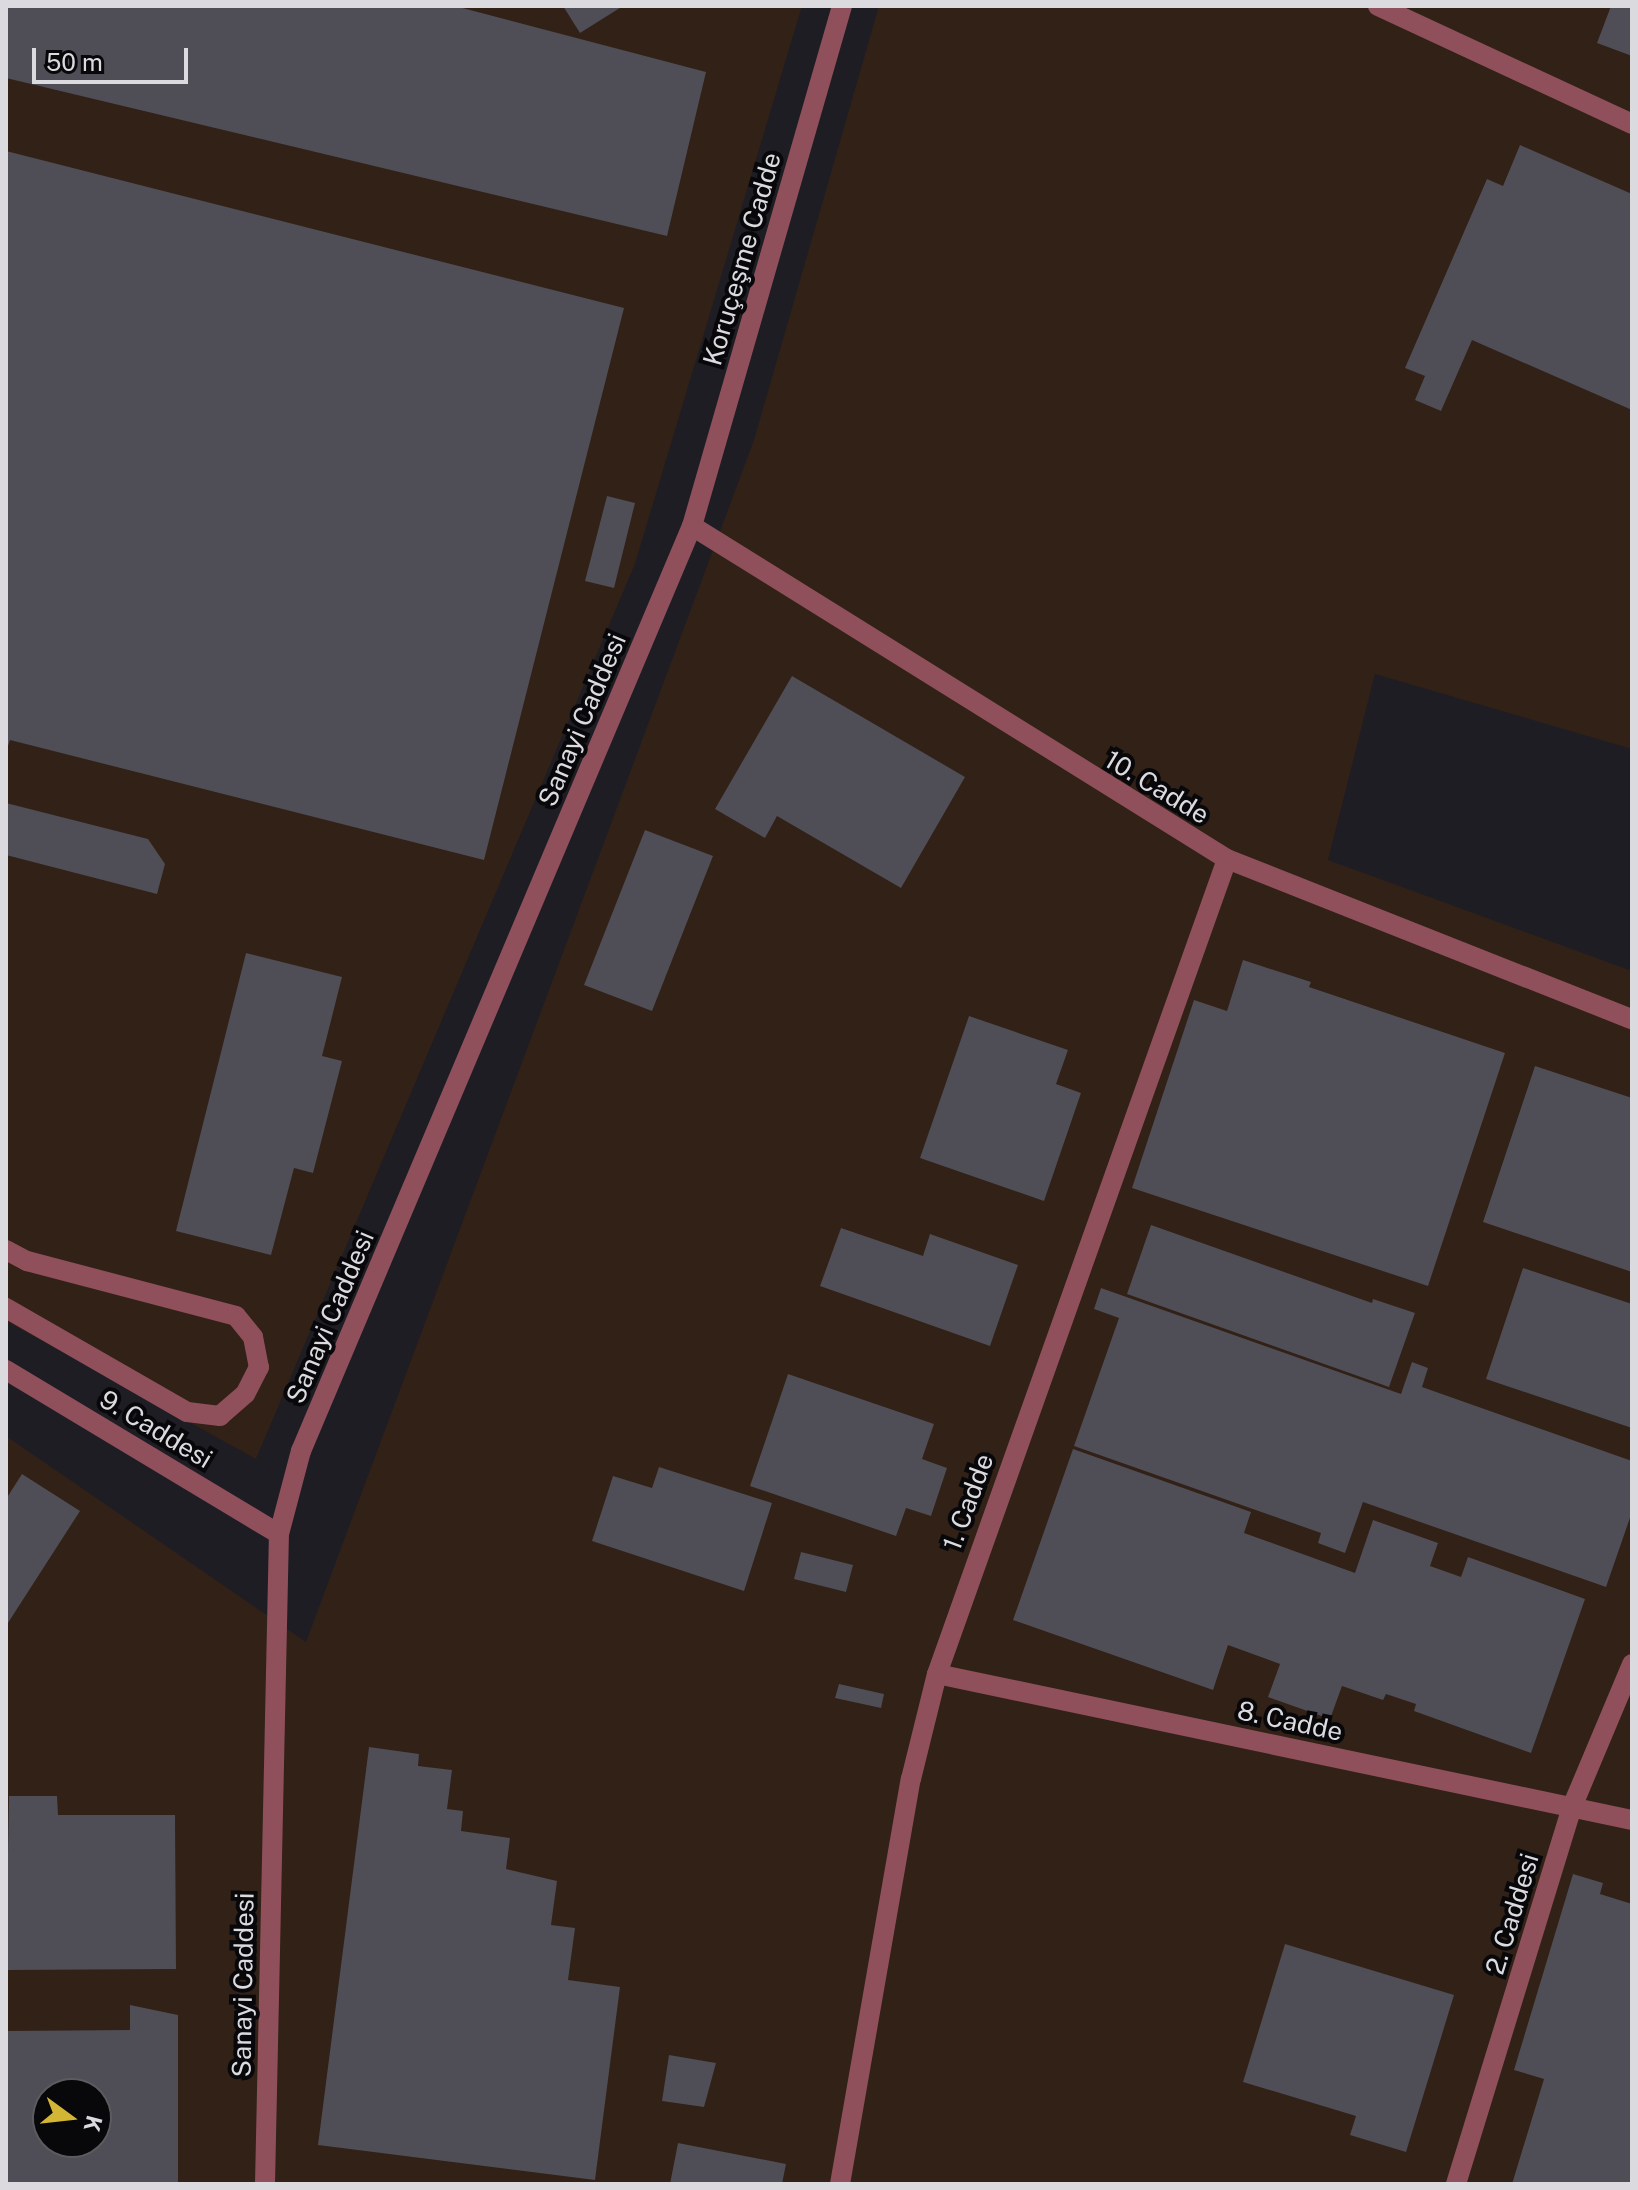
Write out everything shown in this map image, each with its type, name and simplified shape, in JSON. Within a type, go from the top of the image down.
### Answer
[{"type":"street","name":"Koruçeşme Cadde","points":[[692,526],[842,6]]},
{"type":"street","points":[[1378,6],[1632,124]]},
{"type":"street","name":"10. Cadde","points":[[692,526],[1227,859],[1632,1019]]},
{"type":"street","name":"Sanayi Caddesi","points":[[265,2184],[279,1534],[301,1451],[692,526]]},
{"type":"street","name":"1. Cadde","points":[[840,2184],[911,1779],[937,1674],[1227,859]]},
{"type":"street","points":[[6,1250],[27,1261],[236,1316],[253,1337],[259,1367],[245,1394],[220,1416],[187,1412],[6,1308]]},
{"type":"street","name":"9. Caddesi","points":[[6,1370],[279,1534]]},
{"type":"street","name":"2. Caddesi","points":[[1456,2184],[1572,1807],[1632,1664]]},
{"type":"street","name":"8. Cadde","points":[[937,1674],[1632,1820]]},
{"type":"shaded area","points":[[6,6],[802,6],[635,564],[256,1459],[6,1321]]},
{"type":"shaded area","points":[[879,6],[1632,6],[1632,749],[1375,674],[1328,860],[1632,971],[1632,2184],[6,2184],[6,1436],[306,1642],[754,440]]},
{"type":"building","points":[[6,6],[455,6],[706,72],[667,236],[6,78]]},
{"type":"building","points":[[563,6],[623,6],[580,33]]},
{"type":"building","points":[[1611,6],[1632,6],[1632,56],[1597,43]]},
{"type":"building","points":[[1520,145],[1632,194],[1632,410],[1472,340],[1441,411],[1415,400],[1425,376],[1405,368],[1487,179],[1503,186]]},
{"type":"building","points":[[6,151],[624,308],[484,860],[10,740],[6,752]]},
{"type":"building","points":[[607,496],[635,503],[614,588],[585,581]]},
{"type":"building","points":[[792,676],[965,777],[901,888],[777,816],[765,838],[715,809]]},
{"type":"building","points":[[6,803],[148,839],[165,864],[157,894],[6,855]]},
{"type":"building","points":[[645,830],[713,856],[652,1011],[584,985]]},
{"type":"building","points":[[246,953],[342,977],[322,1056],[342,1061],[313,1173],[294,1168],[271,1255],[176,1231]]},
{"type":"building","points":[[1243,960],[1311,982],[1309,987],[1505,1053],[1428,1286],[1132,1188],[1194,1000],[1227,1011]]},
{"type":"building","points":[[969,1016],[1068,1050],[1056,1084],[1081,1093],[1044,1201],[920,1158]]},
{"type":"building","points":[[1535,1066],[1632,1098],[1632,1272],[1483,1222]]},
{"type":"building","points":[[1151,1225],[1372,1303],[1373,1299],[1415,1313],[1389,1387],[1127,1294]]},
{"type":"building","points":[[841,1228],[923,1256],[930,1234],[1018,1265],[990,1346],[820,1286]]},
{"type":"building","points":[[1523,1268],[1632,1304],[1632,1428],[1486,1379]]},
{"type":"building","points":[[1101,1288],[1401,1394],[1412,1362],[1428,1368],[1422,1387],[1632,1461],[1632,1512],[1606,1587],[1363,1502],[1345,1553],[1318,1543],[1321,1533],[1074,1446],[1119,1318],[1094,1309]]},
{"type":"building","points":[[788,1374],[934,1424],[922,1459],[947,1468],[931,1516],[906,1508],[896,1536],[750,1486]]},
{"type":"building","points":[[1073,1449],[1251,1512],[1244,1533],[1355,1573],[1373,1520],[1438,1543],[1430,1566],[1461,1577],[1468,1557],[1585,1599],[1531,1753],[1414,1711],[1416,1704],[1386,1694],[1383,1700],[1342,1686],[1330,1719],[1268,1697],[1280,1664],[1228,1645],[1213,1690],[1013,1620]]},
{"type":"building","points":[[659,1467],[772,1503],[744,1591],[592,1541],[613,1476],[652,1488]]},
{"type":"building","points":[[22,1474],[80,1511],[6,1626],[6,1499]]},
{"type":"building","points":[[801,1552],[853,1565],[846,1592],[794,1579]]},
{"type":"building","points":[[839,1684],[884,1694],[881,1708],[835,1698]]},
{"type":"building","points":[[369,1747],[419,1754],[418,1766],[452,1770],[447,1809],[463,1811],[461,1831],[510,1838],[506,1869],[557,1881],[551,1925],[575,1928],[568,1980],[620,1987],[595,2180],[318,2145]]},
{"type":"building","points":[[9,1796],[57,1796],[58,1815],[175,1815],[176,1969],[6,1970]]},
{"type":"building","points":[[1573,1874],[1603,1883],[1600,1894],[1632,1904],[1632,2184],[1512,2184],[1544,2079],[1514,2070]]},
{"type":"building","points":[[1285,1944],[1454,1995],[1406,2152],[1350,2135],[1356,2116],[1243,2082]]},
{"type":"building","points":[[130,2005],[178,2015],[178,2184],[6,2184],[6,2031],[130,2030]]},
{"type":"building","points":[[669,2055],[716,2063],[704,2107],[662,2101]]},
{"type":"building","points":[[678,2143],[786,2164],[782,2184],[670,2184]]}]
